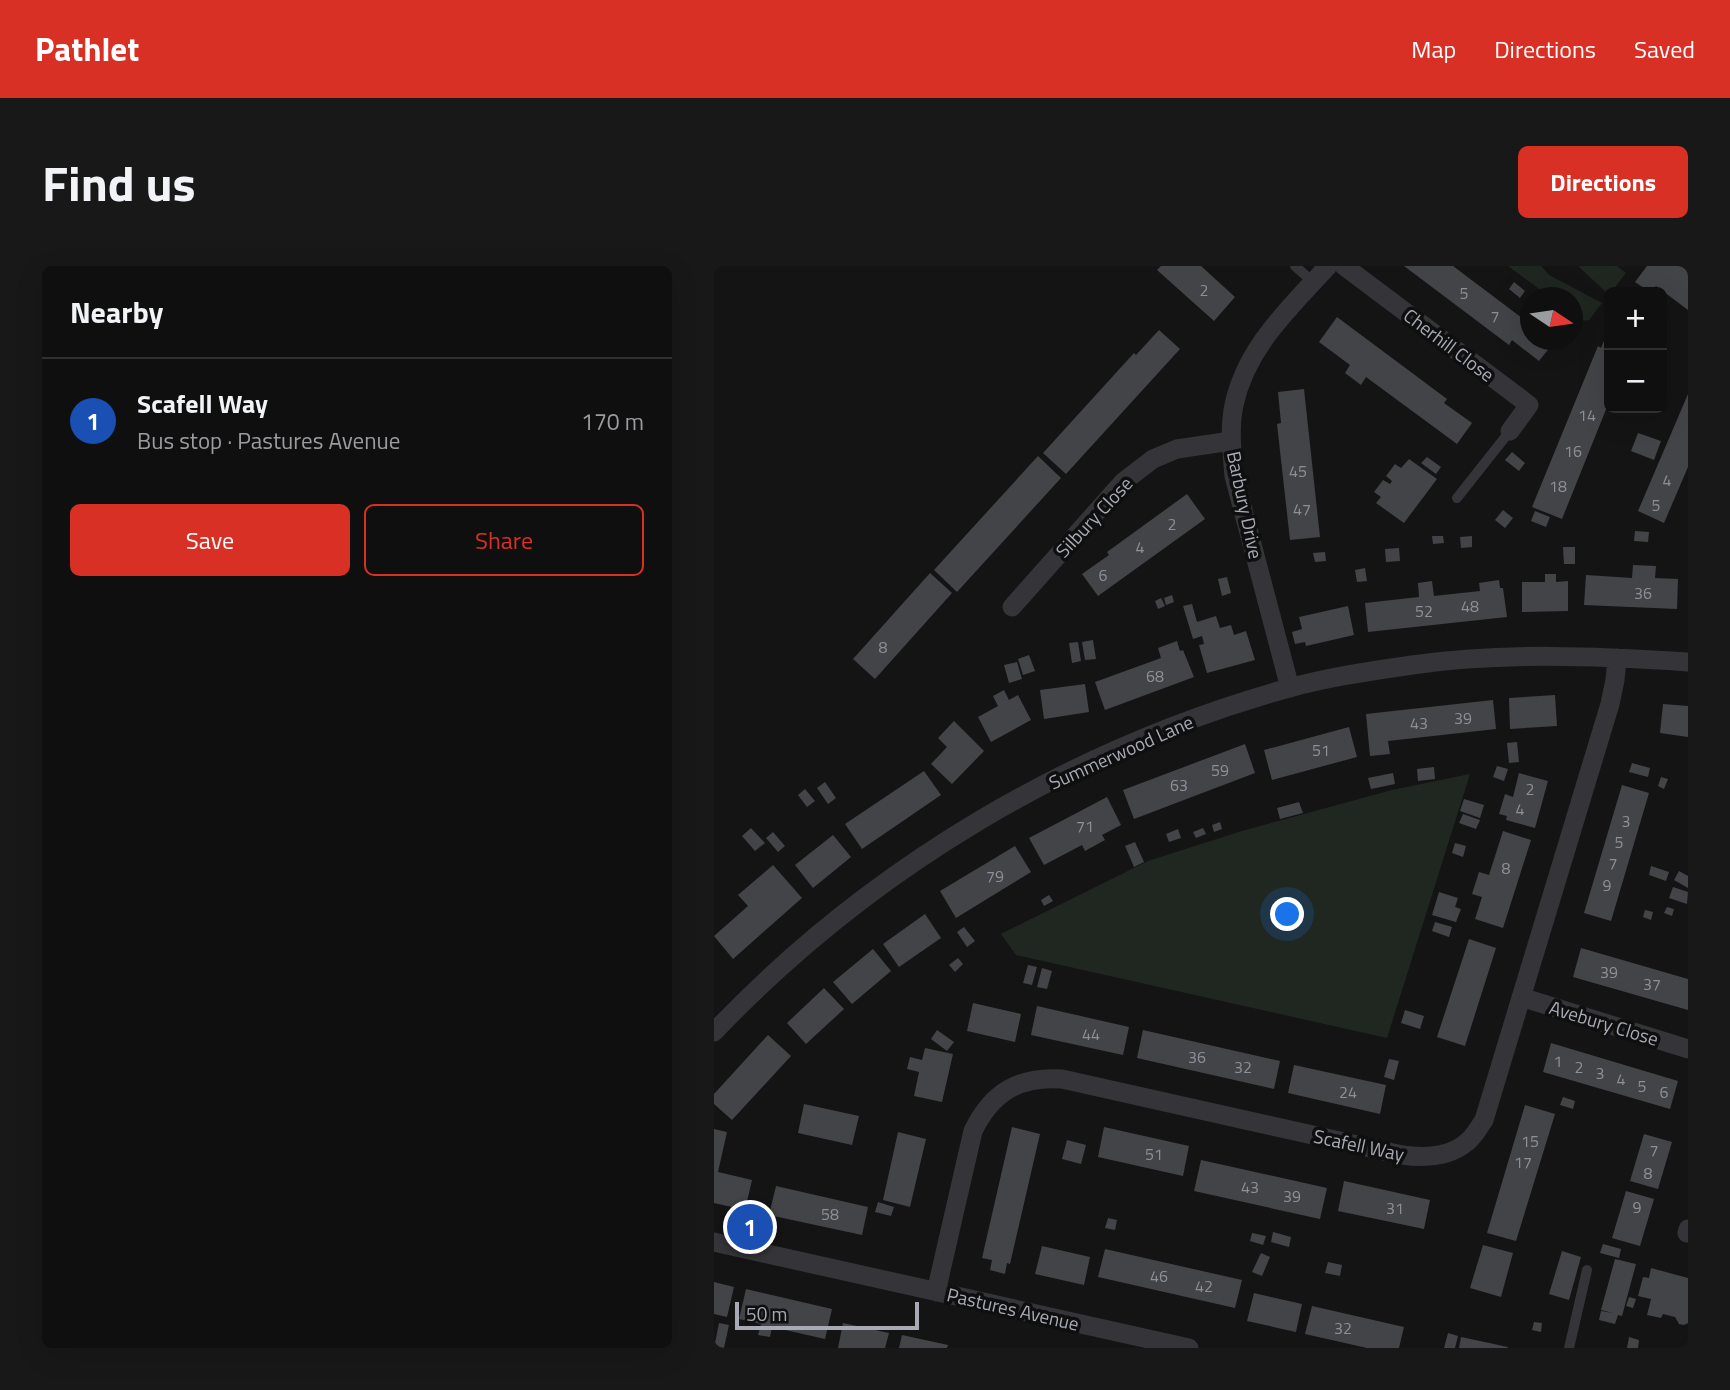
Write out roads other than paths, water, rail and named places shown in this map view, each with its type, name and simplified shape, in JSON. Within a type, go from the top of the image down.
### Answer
[{"type":"street","name":"Barbury Drive","points":[[1290,688],[1234,476],[1231,441],[1234,407],[1241,378],[1256,348],[1328,266]]},
{"type":"street","name":"Cherhill Close","points":[[1344,266],[1529,405],[1510,432]]},
{"type":"street","name":"Silbury Close","points":[[1012,607],[1123,482],[1153,459],[1177,449],[1231,441]]},
{"type":"street","name":"Summerwood Lane","points":[[714,1032],[776,973],[867,895],[905,867],[989,815],[1081,765],[1170,727],[1290,688],[1414,665],[1514,657],[1616,657],[1688,662]]},
{"type":"street","name":"Scafell Way","points":[[936,1292],[973,1130],[981,1114],[992,1102],[1004,1091],[1022,1082],[1042,1078],[1062,1079],[1402,1155],[1436,1156],[1468,1142],[1484,1120],[1610,704],[1616,657]]},
{"type":"street","name":"Avebury Close","points":[[1521,997],[1688,1049]]},
{"type":"street","name":"Pastures Avenue","points":[[714,1242],[1157,1345],[1189,1348]]},
{"type":"lane","points":[[1295,266],[1313,282]]},
{"type":"lane","points":[[1457,498],[1510,432]]},
{"type":"lane","points":[[1569,1348],[1587,1270]]},
{"type":"place","name":"Scafell Way","points":[[750,1227]]}]
